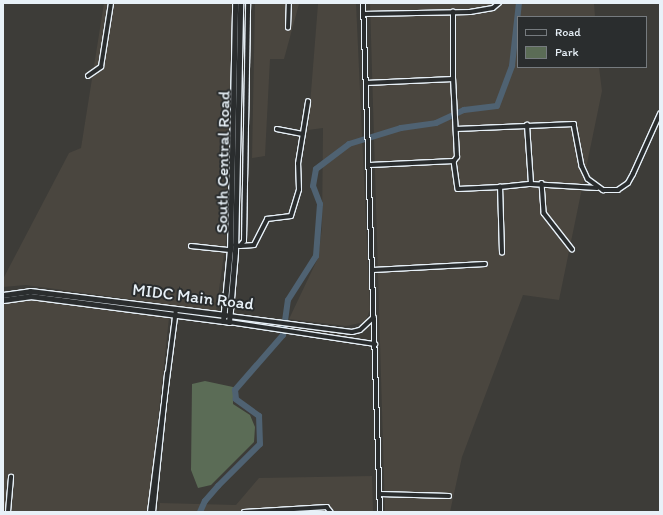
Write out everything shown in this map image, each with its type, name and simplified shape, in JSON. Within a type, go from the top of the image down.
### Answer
[{"type":"main road","name":"South Central Road","points":[[226,321],[238,245],[235,3]]},
{"type":"main road","name":"South Central Road","points":[[227,315],[240,3]]},
{"type":"main road","name":"MIDC Main Road","points":[[3,294],[30,291],[226,321]]},
{"type":"main road","name":"MIDC Main Road","points":[[3,300],[30,296],[175,312],[227,315]]},
{"type":"street","points":[[88,76],[101,67],[111,3]]},
{"type":"street","points":[[238,245],[244,241],[248,3]]},
{"type":"street","points":[[288,28],[290,3]]},
{"type":"street","points":[[363,3],[370,165],[380,512]]},
{"type":"street","points":[[363,14],[453,12],[493,8],[499,3]]},
{"type":"street","points":[[453,12],[453,79],[457,157],[454,161],[458,189],[542,183],[587,190],[598,188],[618,190],[628,184],[660,114]]},
{"type":"street","points":[[366,83],[453,79]]},
{"type":"street","points":[[238,245],[254,245],[267,218],[291,216],[299,190],[298,164],[308,102]]},
{"type":"street","points":[[456,129],[574,124],[582,166],[588,179],[598,188]]},
{"type":"street","points":[[527,126],[531,184]]},
{"type":"street","points":[[277,130],[304,134]]},
{"type":"street","points":[[370,165],[454,161]]},
{"type":"street","points":[[542,183],[544,213],[572,248]]},
{"type":"street","points":[[500,187],[502,253]]},
{"type":"street","points":[[191,246],[230,250]]},
{"type":"street","points":[[373,270],[485,264]]},
{"type":"street","points":[[153,512],[175,312]]},
{"type":"street","name":"MIDC Main Road","points":[[227,315],[356,332],[374,317]]},
{"type":"street","name":"MIDC Main Road","points":[[226,321],[375,344]]},
{"type":"street","points":[[150,512],[168,373]]},
{"type":"street","points":[[8,512],[12,477]]},
{"type":"street","points":[[380,494],[449,496]]},
{"type":"street","points":[[244,512],[327,507],[331,512]]},
{"type":"shaded area","points":[[104,3],[232,3],[226,240],[216,311],[26,285],[3,287],[3,279],[69,153],[81,148]]},
{"type":"shaded area","points":[[255,3],[356,3],[370,310],[365,322],[346,326],[289,319],[318,258],[322,228],[323,128],[308,130],[318,4],[299,4],[284,59],[270,59],[265,156],[252,158]]},
{"type":"shaded area","points":[[370,3],[594,3],[595,16],[517,16],[517,68],[599,68],[602,91],[559,300],[523,295],[462,457],[450,512],[385,512]]},
{"type":"shaded area","points":[[30,300],[169,318],[148,512],[3,512],[3,303]]},
{"type":"shaded area","points":[[372,476],[373,512],[159,512],[160,503],[236,505],[259,478]]},
{"type":"green space","points":[[205,381],[233,387],[233,404],[250,415],[255,427],[254,442],[211,485],[198,488],[191,470],[192,384]]},
{"type":"waterway","points":[[518,16],[519,3]]},
{"type":"waterway","points":[[200,512],[205,501],[218,486],[260,444],[259,416],[236,399],[235,390],[283,335],[288,300],[316,256],[320,204],[313,186],[316,169],[349,144],[401,128],[436,123],[464,110],[497,106],[512,66],[517,21]]}]
